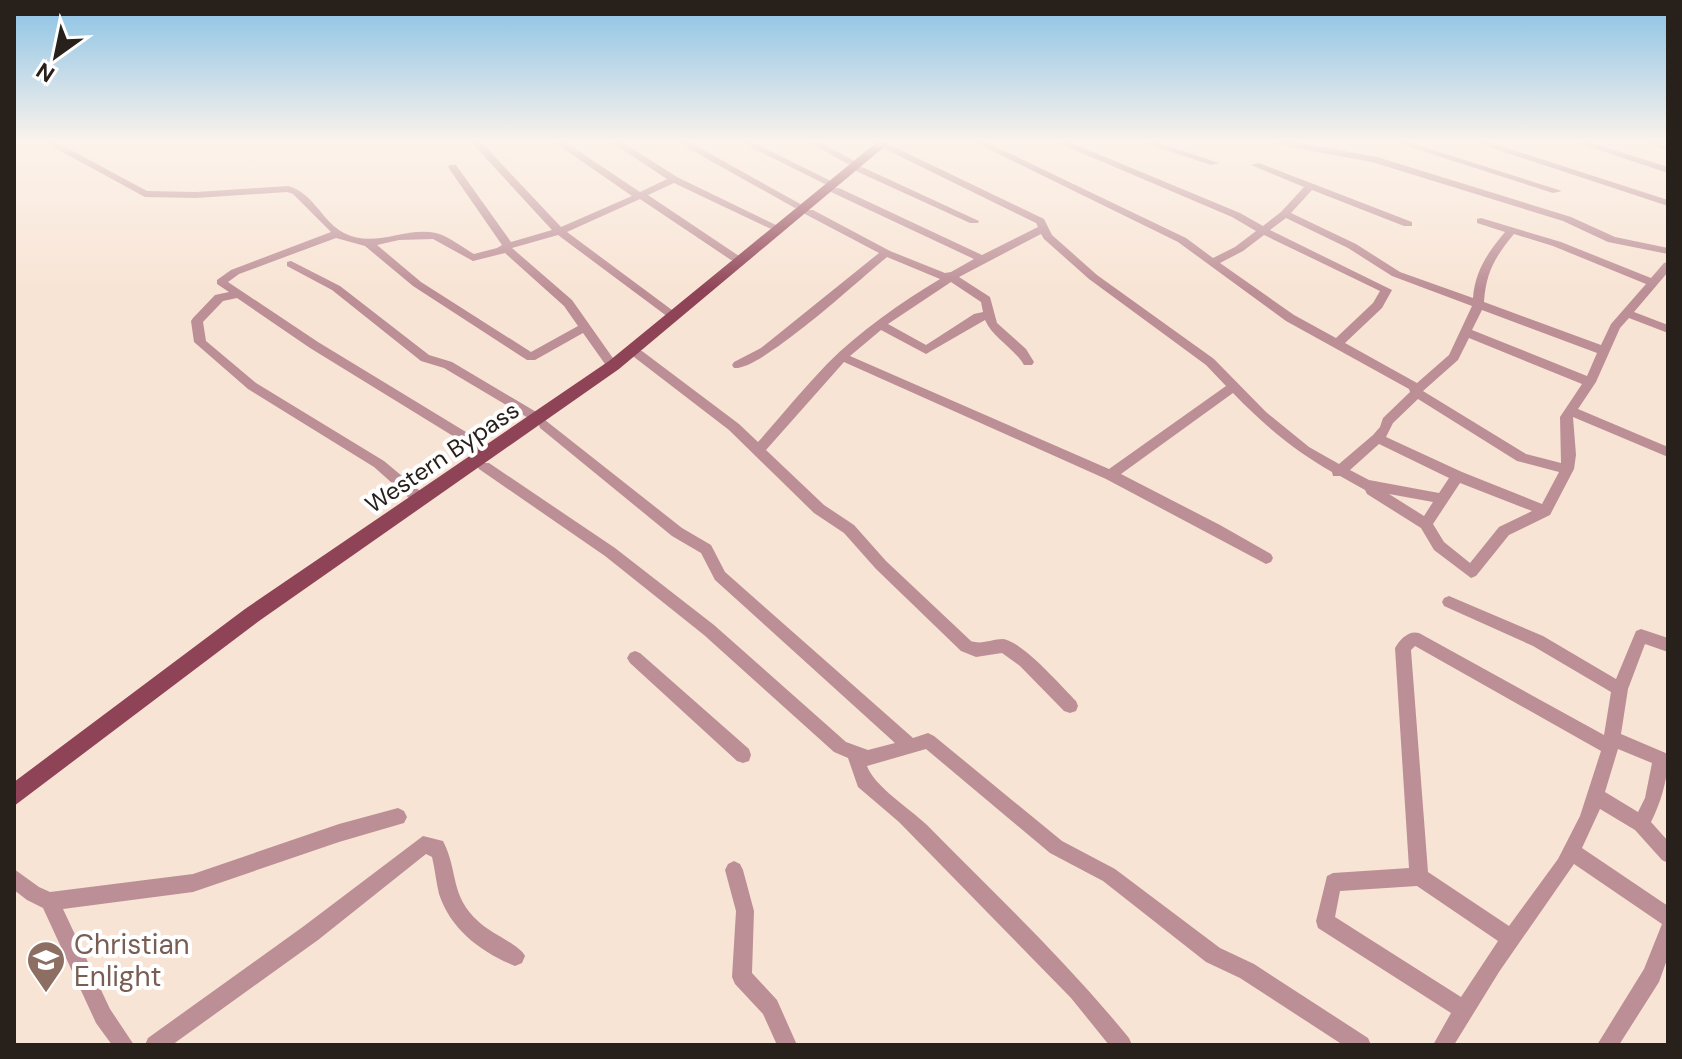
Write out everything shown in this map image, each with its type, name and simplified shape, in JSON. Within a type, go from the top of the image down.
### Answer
[{"type":"main road","name":"Western Bypass","points":[[14,795],[252,615],[614,365],[827,191]]},
{"type":"street","points":[[140,191],[196,195],[251,191]]},
{"type":"street","points":[[292,191],[302,197],[336,234],[369,244],[417,284],[531,357],[586,327]]},
{"type":"street","points":[[469,191],[505,246],[568,303],[609,361]]},
{"type":"street","points":[[522,191],[557,229],[668,313]]},
{"type":"street","points":[[632,191],[647,198],[735,258]]},
{"type":"street","points":[[369,244],[399,237],[435,236],[473,258],[557,229],[575,226],[648,191]]},
{"type":"street","points":[[700,191],[773,226]]},
{"type":"street","points":[[772,191],[886,253],[947,276],[986,300],[992,324],[1022,352],[1028,362]]},
{"type":"street","points":[[843,191],[980,258]]},
{"type":"street","points":[[911,191],[974,221]]},
{"type":"street","points":[[985,191],[1040,221],[1048,237],[1093,277],[1210,362],[1262,415],[1338,472],[1366,485],[1426,524],[1439,546],[1471,572],[1504,531],[1545,511],[1567,469],[1569,437],[1565,424],[1571,411],[1590,382],[1602,350],[1626,313],[1668,265]]},
{"type":"street","points":[[1086,191],[1182,240],[1290,318],[1417,391],[1522,458],[1567,469]]},
{"type":"street","points":[[1179,191],[1236,215],[1386,290],[1378,305],[1337,344]]},
{"type":"street","points":[[1213,262],[1239,249],[1263,231],[1285,214],[1306,191]]},
{"type":"street","points":[[1325,191],[1408,224]]},
{"type":"street","points":[[1478,191],[1567,219],[1612,240],[1668,251]]},
{"type":"street","points":[[1632,191],[1668,203]]},
{"type":"street","points":[[1285,214],[1352,246],[1396,274],[1602,350]]},
{"type":"street","points":[[1481,221],[1653,283]]},
{"type":"street","points":[[759,450],[842,357],[880,325],[947,276],[1045,228]]},
{"type":"street","points":[[1338,472],[1378,438],[1387,421],[1454,357],[1478,305],[1476,295],[1492,254],[1512,230]]},
{"type":"street","points":[[336,234],[264,260],[222,280],[484,458],[610,552],[748,661],[840,747],[868,758],[928,741],[1056,847],[1109,875],[1213,955],[1247,971],[1361,1045]]},
{"type":"street","points":[[738,365],[765,351],[886,253]]},
{"type":"street","points":[[291,264],[336,288],[425,358],[448,365],[539,421],[677,532],[706,549],[720,576],[909,745]]},
{"type":"street","points":[[239,294],[219,298],[197,321],[200,342],[252,386],[379,464],[415,495]]},
{"type":"street","points":[[1626,313],[1668,329]]},
{"type":"street","points":[[880,325],[926,350],[978,317],[991,315]]},
{"type":"street","points":[[1466,332],[1590,382]]},
{"type":"street","points":[[638,354],[759,450],[819,509],[849,529],[966,646],[976,650],[1004,646],[1026,661],[1070,706]]},
{"type":"street","points":[[842,357],[1110,475],[1207,522],[1266,558]]},
{"type":"street","points":[[1110,475],[1235,386]]},
{"type":"street","points":[[1571,411],[1668,452]]},
{"type":"street","points":[[1378,438],[1457,476],[1545,511]]},
{"type":"street","points":[[1426,524],[1457,476]]},
{"type":"street","points":[[1366,485],[1440,498]]},
{"type":"street","points":[[1449,602],[1538,641],[1620,689]]},
{"type":"street","points":[[1443,1045],[1571,851],[1595,796],[1611,743],[1620,689],[1641,636],[1668,645]]},
{"type":"street","points":[[1419,877],[1403,648],[1414,638],[1611,743],[1664,760],[1653,800],[1641,824]]},
{"type":"street","points":[[635,658],[743,755]]},
{"type":"street","points":[[855,754],[864,781],[905,816],[1078,991],[1122,1045]]},
{"type":"street","points":[[1595,796],[1641,824],[1668,854]]},
{"type":"street","points":[[14,878],[33,894],[50,901],[193,883],[339,833],[398,817]]},
{"type":"street","points":[[155,1045],[311,933],[423,845],[437,847],[442,855],[446,885],[461,916],[497,949],[515,956]]},
{"type":"street","points":[[1571,851],[1668,917]]},
{"type":"street","points":[[734,870],[745,911],[742,977],[770,1007],[787,1045]]},
{"type":"street","points":[[1464,1010],[1325,921],[1333,882],[1419,877],[1511,938]]},
{"type":"street","points":[[50,901],[103,1016],[124,1045]]},
{"type":"street","points":[[1607,1045],[1652,975],[1668,931]]},
{"type":"place","name":"Christian Enlight","points":[[46,994]]}]
